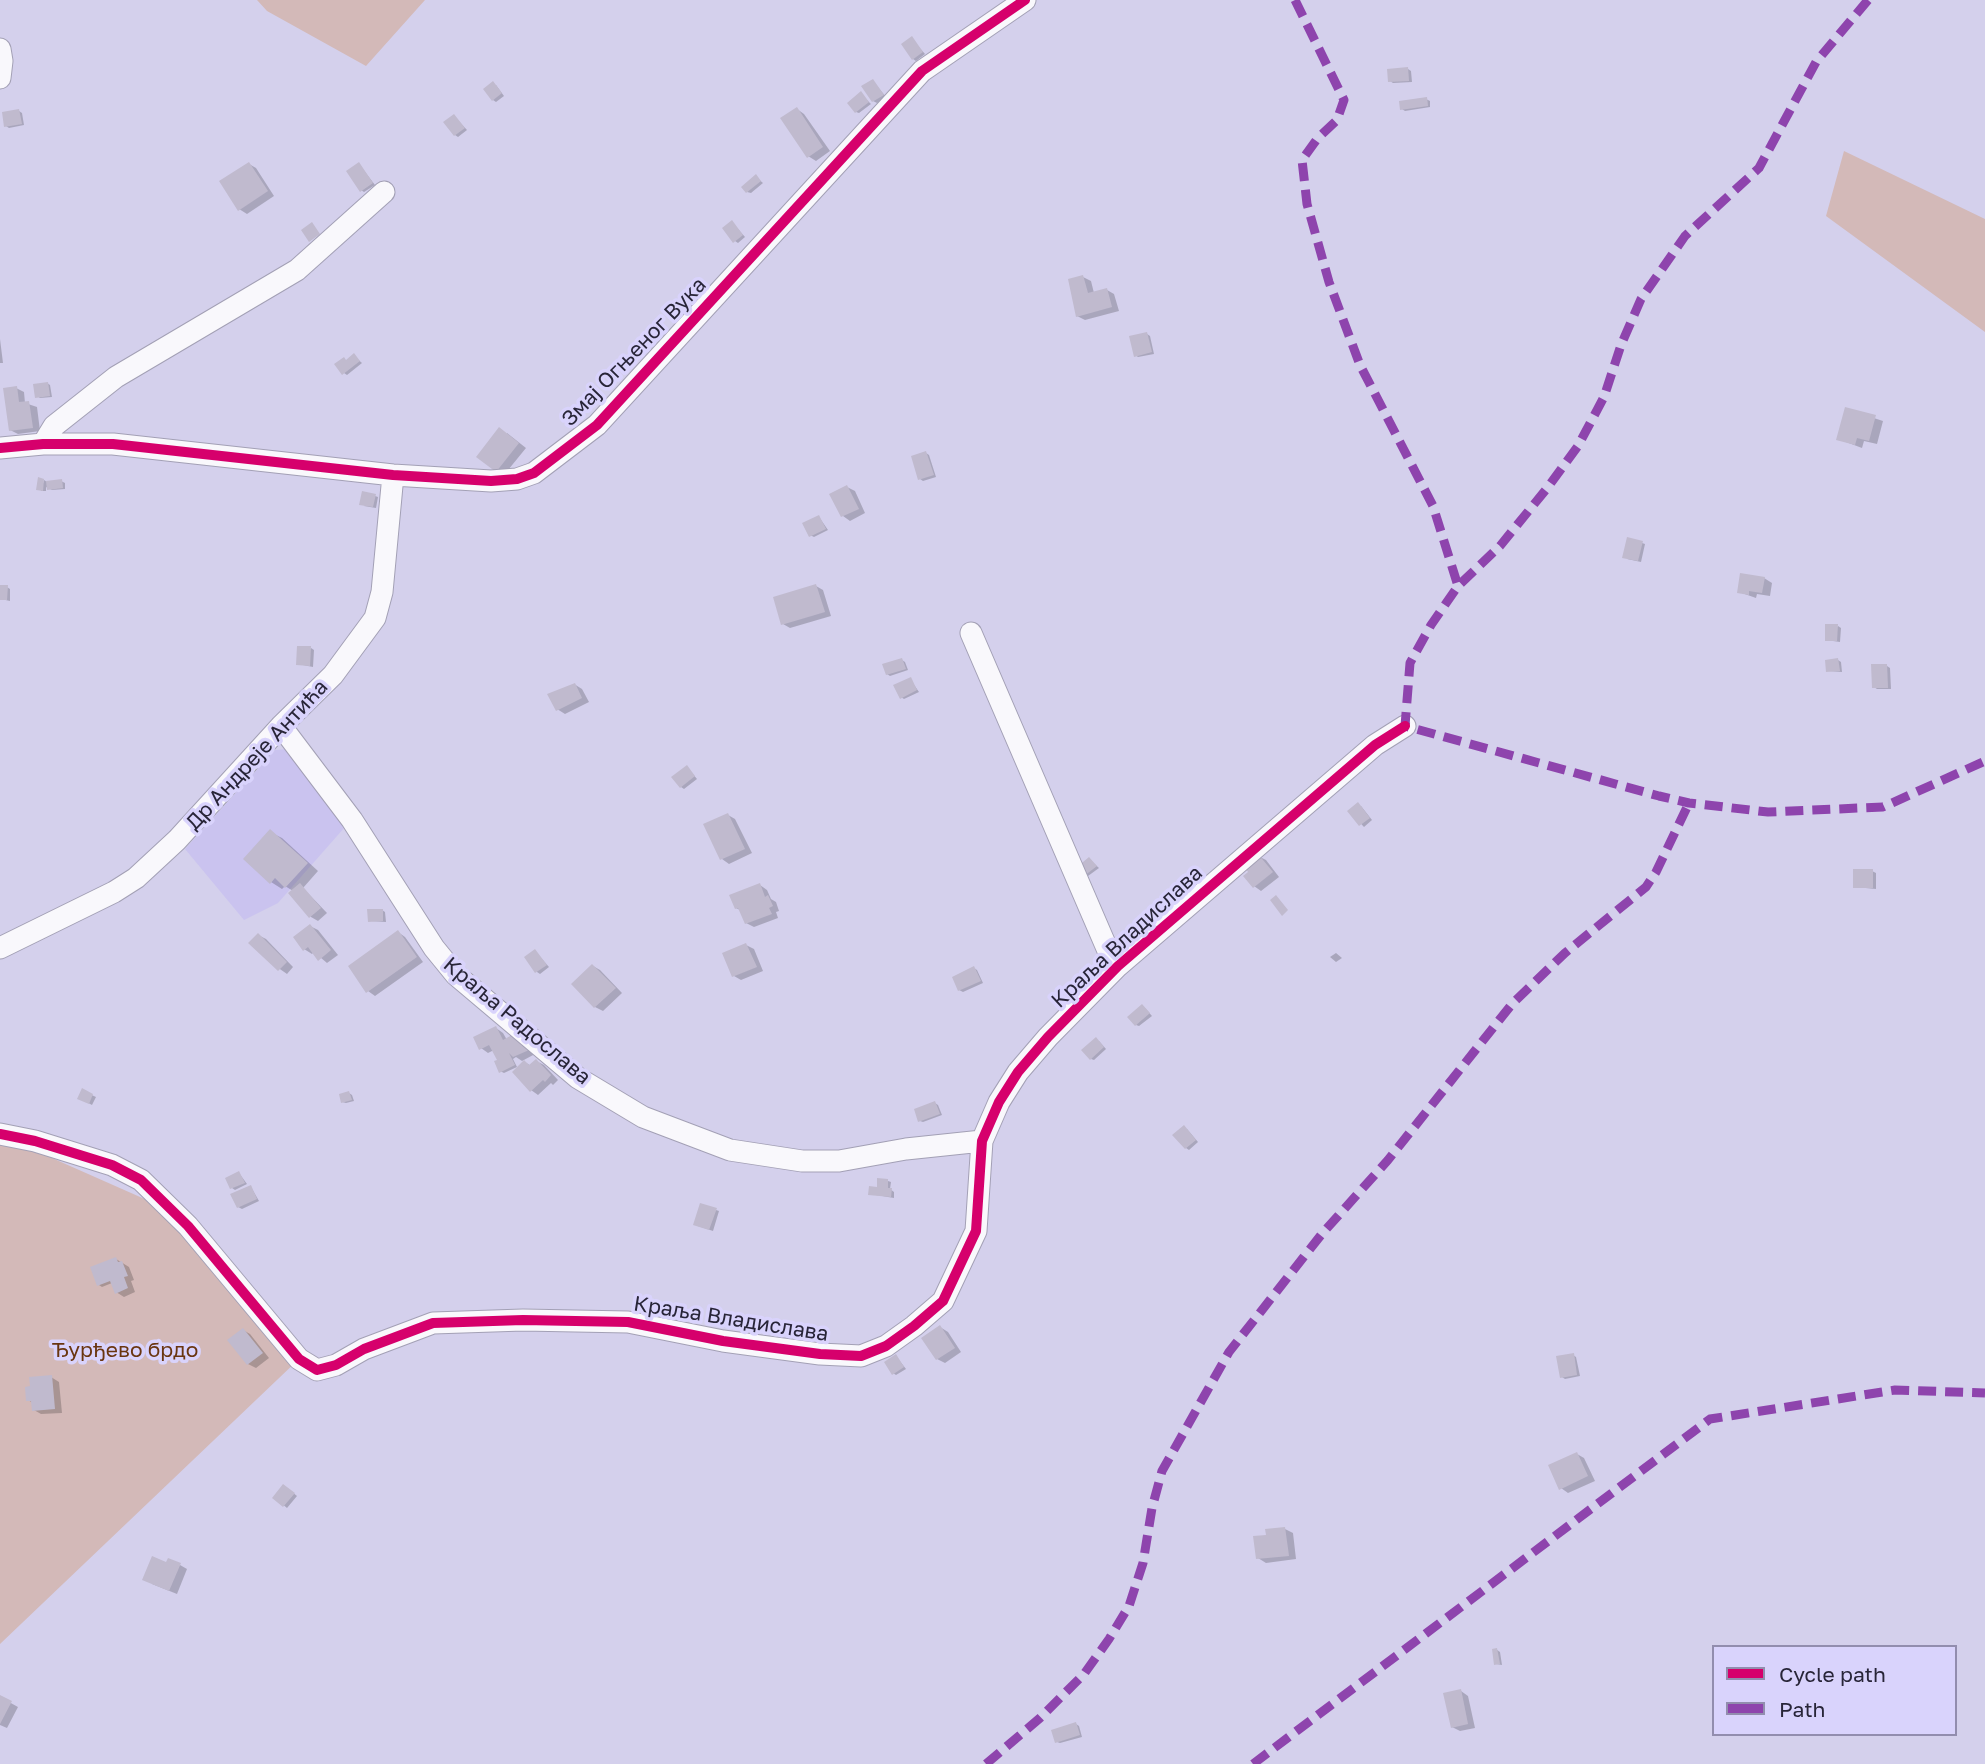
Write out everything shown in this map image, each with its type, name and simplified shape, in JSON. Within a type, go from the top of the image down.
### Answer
[{"type":"street","name":"Змај Огњеног Вука","points":[[0,448],[43,444],[113,444],[393,475],[491,481],[527,476],[546,466],[597,425],[922,71],[1025,0]]},
{"type":"street","points":[[0,49],[0,78]]},
{"type":"street","points":[[43,444],[54,426],[116,377],[297,270],[384,192]]},
{"type":"street","name":"Др Андреје Антића","points":[[0,948],[114,892],[136,878],[177,840],[281,726],[333,675],[376,618],[382,592],[393,475]]},
{"type":"street","points":[[971,633],[1108,953],[1118,966]]},
{"type":"street","name":"Краља Радослава","points":[[281,726],[352,820],[433,948],[456,975],[578,1078],[643,1117],[730,1150],[802,1161],[839,1161],[906,1149],[982,1141]]},
{"type":"street","name":"Краља Владислава","points":[[0,1135],[35,1141],[112,1165],[141,1181],[188,1226],[299,1359],[317,1370],[335,1365],[364,1349],[433,1323],[523,1320],[628,1322],[723,1341],[820,1354],[861,1356],[886,1346],[943,1301],[976,1231],[982,1141],[999,1102],[1018,1072],[1048,1037],[1118,966],[1375,745],[1405,726]]},
{"type":"shaded area","points":[[289,749],[345,827],[278,903],[244,920],[185,849],[275,750]]},
{"type":"green space","points":[[257,0],[425,0],[366,66],[267,11]]},
{"type":"green space","points":[[1844,151],[1985,219],[1985,332],[1826,216]]},
{"type":"green space","name":"Ђурђево брдо","points":[[0,1135],[174,1212],[299,1359],[0,1644]]},
{"type":"building","points":[[912,36],[923,52],[912,60],[901,44]]},
{"type":"building","points":[[1408,67],[1409,81],[1388,82],[1387,69]]},
{"type":"building","points":[[873,79],[884,95],[872,102],[861,86]]},
{"type":"building","points":[[493,81],[502,93],[492,101],[483,89]]},
{"type":"building","points":[[861,91],[869,102],[855,113],[847,103]]},
{"type":"building","points":[[1427,97],[1428,106],[1400,110],[1399,101]]},
{"type":"building","points":[[797,107],[823,147],[807,158],[780,118]]},
{"type":"building","points":[[19,109],[22,124],[4,127],[2,112]]},
{"type":"building","points":[[454,114],[465,128],[454,136],[443,122]]},
{"type":"building","points":[[249,162],[268,191],[238,211],[219,181]]},
{"type":"building","points":[[359,162],[373,183],[360,192],[346,171]]},
{"type":"building","points":[[756,174],[761,181],[746,193],[741,187]]},
{"type":"building","points":[[732,220],[743,235],[733,243],[722,228]]},
{"type":"building","points":[[312,222],[320,234],[309,242],[301,230]]},
{"type":"building","points":[[1083,275],[1088,293],[1107,288],[1112,307],[1076,317],[1068,279]]},
{"type":"building","points":[[1147,332],[1152,352],[1134,357],[1129,336]]},
{"type":"building","points":[[354,353],[360,361],[342,375],[334,364],[344,357],[346,360]]},
{"type":"building","points":[[48,382],[50,396],[35,398],[33,384]]},
{"type":"building","points":[[17,386],[19,402],[29,401],[33,428],[9,431],[3,388]]},
{"type":"building","points":[[1845,407],[1876,415],[1869,441],[1857,438],[1855,445],[1836,440]]},
{"type":"building","points":[[499,427],[519,443],[496,472],[476,457]]},
{"type":"building","points":[[926,451],[934,475],[918,480],[911,456]]},
{"type":"building","points":[[38,477],[44,479],[43,491],[36,490]]},
{"type":"building","points":[[62,479],[63,488],[47,490],[46,481]]},
{"type":"building","points":[[847,485],[859,509],[841,517],[829,494]]},
{"type":"building","points":[[362,491],[376,494],[373,507],[359,505]]},
{"type":"building","points":[[819,515],[826,529],[809,537],[802,523]]},
{"type":"building","points":[[1627,537],[1643,541],[1638,561],[1622,558]]},
{"type":"building","points":[[1740,573],[1765,577],[1762,593],[1737,593]]},
{"type":"building","points":[[816,584],[825,612],[781,625],[773,597]]},
{"type":"building","points":[[0,585],[8,585],[7,600],[0,600]]},
{"type":"building","points":[[1825,624],[1838,624],[1837,641],[1825,641]]},
{"type":"building","points":[[297,646],[311,646],[310,666],[296,665]]},
{"type":"building","points":[[902,658],[906,669],[886,675],[882,664]]},
{"type":"building","points":[[1838,658],[1840,671],[1826,672],[1825,660]]},
{"type":"building","points":[[1871,664],[1887,664],[1888,688],[1872,688]]},
{"type":"building","points":[[911,677],[917,690],[900,699],[893,685]]},
{"type":"building","points":[[575,683],[582,698],[556,711],[547,694]]},
{"type":"building","points":[[687,765],[695,776],[680,788],[671,777]]},
{"type":"building","points":[[1358,802],[1370,818],[1359,826],[1347,811]]},
{"type":"building","points":[[728,813],[745,849],[720,860],[703,824]]},
{"type":"building","points":[[270,829],[308,863],[285,888],[275,878],[270,884],[243,859]]},
{"type":"building","points":[[1258,854],[1273,872],[1253,888],[1243,876],[1248,872],[1243,865]]},
{"type":"building","points":[[1089,857],[1097,866],[1084,876],[1077,867]]},
{"type":"building","points":[[1853,869],[1873,869],[1873,888],[1853,888]]},
{"type":"building","points":[[300,883],[321,908],[309,918],[288,893]]},
{"type":"building","points":[[760,883],[765,897],[768,895],[773,906],[769,908],[772,914],[745,924],[729,895]]},
{"type":"building","points":[[1276,895],[1288,910],[1282,916],[1270,900]]},
{"type":"building","points":[[367,909],[383,909],[383,921],[368,922]]},
{"type":"building","points":[[310,924],[331,950],[318,961],[308,947],[303,951],[293,937]]},
{"type":"building","points":[[398,930],[417,957],[366,993],[348,966]]},
{"type":"building","points":[[258,933],[287,962],[278,971],[248,943]]},
{"type":"building","points":[[746,943],[757,967],[732,977],[722,953]]},
{"type":"building","points":[[535,949],[547,965],[535,973],[524,957]]},
{"type":"building","points":[[592,964],[616,988],[594,1008],[571,984]]},
{"type":"building","points":[[974,966],[981,981],[958,991],[952,977]]},
{"type":"building","points":[[1142,1004],[1150,1013],[1135,1026],[1127,1017]]},
{"type":"building","points":[[496,1026],[503,1040],[519,1031],[529,1050],[513,1057],[509,1053],[515,1065],[499,1073],[494,1061],[497,1060],[489,1045],[479,1050],[473,1037]]},
{"type":"building","points":[[1096,1037],[1104,1047],[1090,1060],[1081,1050]]},
{"type":"building","points":[[536,1059],[551,1075],[530,1092],[512,1072],[524,1060],[529,1065]]},
{"type":"building","points":[[82,1088],[93,1094],[89,1104],[77,1099]]},
{"type":"building","points":[[349,1091],[352,1100],[341,1103],[339,1094]]},
{"type":"building","points":[[935,1101],[940,1114],[918,1122],[914,1109]]},
{"type":"building","points":[[1184,1125],[1196,1140],[1185,1149],[1172,1135]]},
{"type":"building","points":[[239,1171],[245,1183],[230,1189],[225,1178]]},
{"type":"building","points":[[877,1178],[888,1179],[888,1188],[892,1188],[891,1197],[868,1195],[869,1186],[877,1187]]},
{"type":"building","points":[[251,1185],[257,1199],[237,1208],[230,1194]]},
{"type":"building","points":[[700,1203],[717,1208],[709,1230],[693,1225]]},
{"type":"building","points":[[116,1257],[118,1262],[122,1261],[128,1276],[124,1277],[128,1288],[115,1294],[110,1281],[97,1286],[90,1267]]},
{"type":"building","points":[[940,1325],[955,1348],[936,1360],[921,1338]]},
{"type":"building","points":[[243,1328],[263,1353],[247,1365],[227,1340]]},
{"type":"building","points":[[1574,1353],[1577,1375],[1560,1378],[1556,1356]]},
{"type":"building","points":[[896,1354],[904,1367],[892,1375],[884,1362]]},
{"type":"building","points":[[52,1375],[55,1409],[32,1411],[31,1401],[26,1401],[25,1387],[30,1386],[29,1377]]},
{"type":"building","points":[[1577,1452],[1588,1476],[1559,1490],[1548,1465]]},
{"type":"building","points":[[283,1484],[295,1493],[283,1507],[272,1498]]},
{"type":"building","points":[[1285,1527],[1289,1556],[1256,1559],[1253,1536],[1266,1535],[1265,1529]]},
{"type":"building","points":[[152,1556],[166,1562],[168,1558],[181,1563],[169,1591],[142,1580]]},
{"type":"building","points":[[1497,1648],[1500,1664],[1494,1665],[1492,1649]]},
{"type":"building","points":[[1461,1689],[1468,1724],[1451,1728],[1443,1693]]},
{"type":"building","points":[[0,1695],[12,1701],[0,1724]]},
{"type":"building","points":[[1076,1722],[1080,1735],[1055,1743],[1051,1730]]},
{"type":"marked path","points":[[1295,0],[1344,100],[1337,120],[1317,139],[1302,160],[1307,204],[1329,282],[1360,365],[1433,506],[1458,586]]},
{"type":"marked path","points":[[1868,0],[1816,62],[1759,168],[1685,236],[1641,299],[1621,345],[1604,397],[1578,446],[1500,546],[1458,586],[1431,625],[1410,663],[1405,726],[1659,796],[1689,803],[1768,812],[1883,807],[1985,761]]},
{"type":"marked path","points":[[986,1764],[1040,1718],[1084,1674],[1129,1606],[1143,1563],[1152,1508],[1162,1471],[1229,1352],[1321,1235],[1388,1160],[1512,1004],[1565,953],[1646,887],[1689,803]]},
{"type":"marked path","points":[[1253,1764],[1710,1419],[1895,1390],[1985,1393]]},
{"type":"cycle path","points":[[0,448],[43,444],[113,444],[393,475],[491,481],[517,479],[534,473],[597,425],[922,71],[1025,0]]},
{"type":"cycle path","points":[[0,1134],[35,1141],[112,1165],[141,1180],[188,1226],[299,1359],[317,1370],[336,1365],[364,1349],[433,1323],[523,1320],[628,1322],[723,1341],[820,1354],[861,1356],[886,1346],[943,1301],[976,1231],[982,1141],[999,1102],[1018,1072],[1048,1037],[1118,966],[1375,745],[1405,726]]}]
